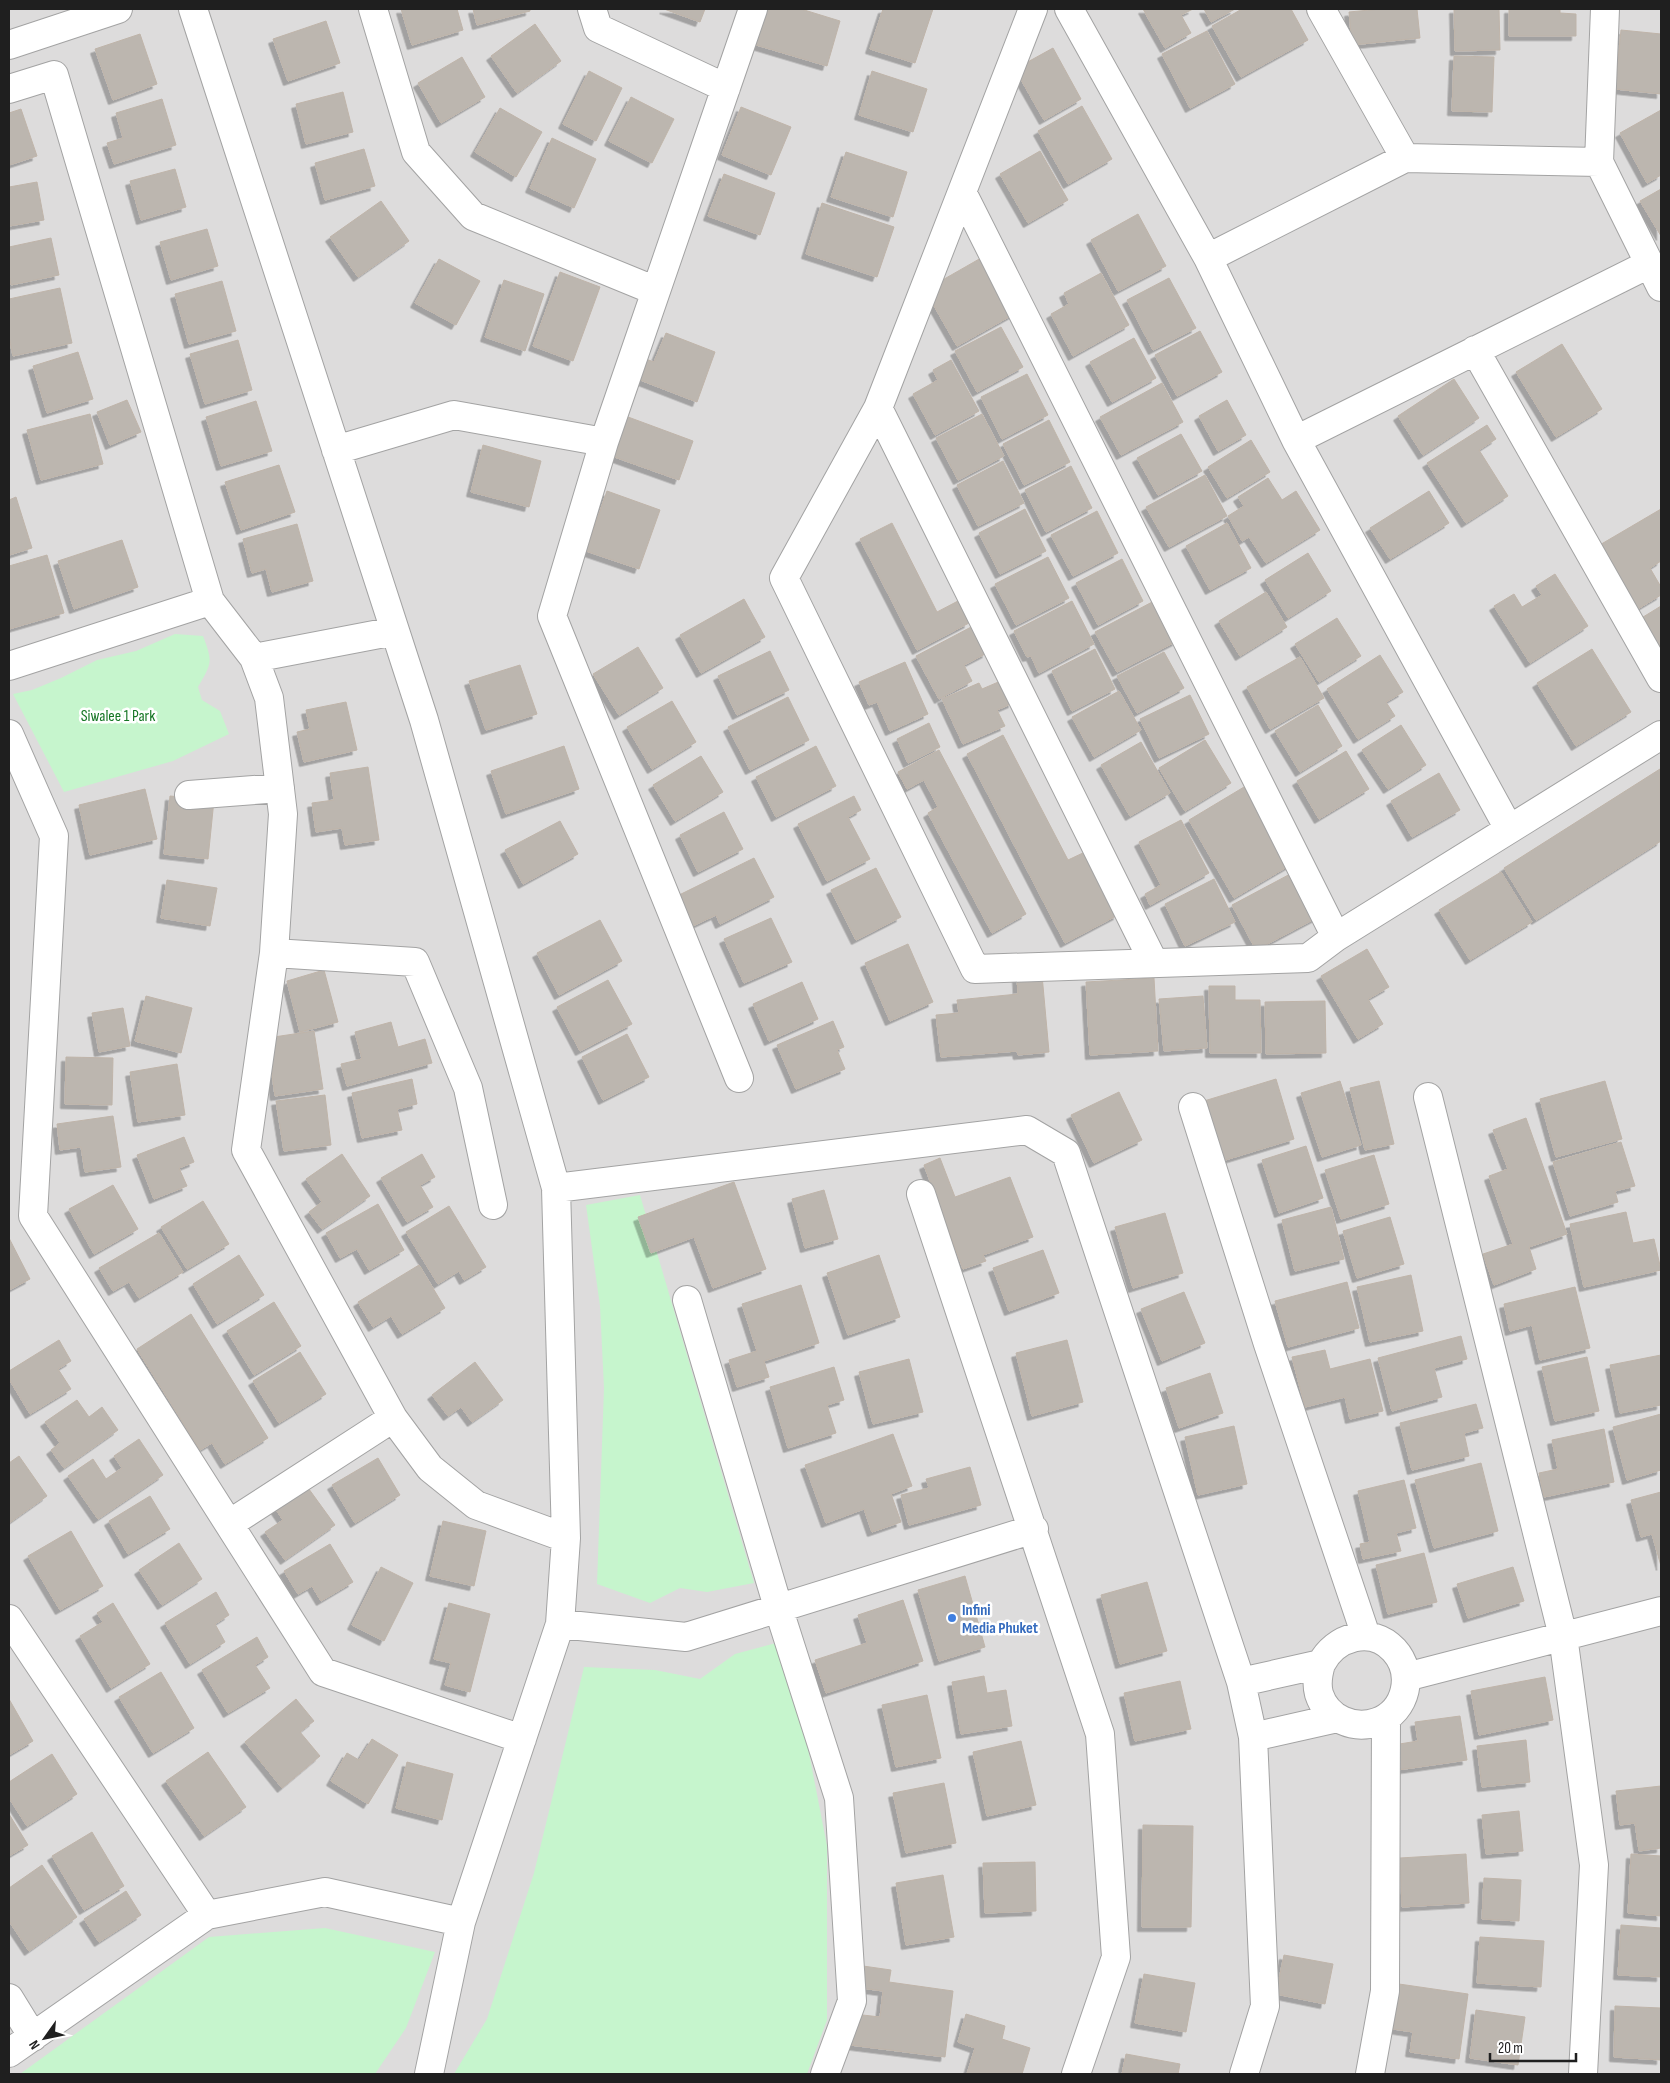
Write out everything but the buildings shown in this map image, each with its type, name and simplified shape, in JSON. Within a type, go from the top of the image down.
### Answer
[{"type":"street","points":[[9,45],[118,9]]},
{"type":"street","points":[[193,9],[424,720],[556,1188],[566,1538],[560,1624],[461,1922],[429,2074]]},
{"type":"street","points":[[373,9],[416,152],[473,216],[656,291]]},
{"type":"street","points":[[592,9],[598,28],[726,88]]},
{"type":"street","points":[[738,1078],[552,616],[604,442],[753,9]]},
{"type":"street","points":[[1034,9],[878,408],[784,578],[975,969],[1308,958],[1336,937],[1661,735]]},
{"type":"street","points":[[1069,9],[1208,258],[1296,440],[1509,829]]},
{"type":"street","points":[[1321,9],[1405,158]]},
{"type":"street","points":[[1296,440],[1476,350],[1655,275],[1599,162],[1605,9]]},
{"type":"street","points":[[9,89],[54,75],[210,601],[254,658],[269,698],[283,814],[274,953],[246,1150],[393,1418],[430,1468],[476,1505],[566,1538]]},
{"type":"street","points":[[1208,258],[1405,158],[1599,162]]},
{"type":"street","points":[[962,192],[1336,937]]},
{"type":"street","points":[[1476,350],[1661,678]]},
{"type":"street","points":[[878,408],[1154,963]]},
{"type":"street","points":[[336,450],[454,415],[604,442]]},
{"type":"street","points":[[9,666],[210,601]]},
{"type":"street","points":[[254,658],[395,631]]},
{"type":"street","points":[[9,734],[54,836],[33,1216],[323,1672],[522,1739]]},
{"type":"street","points":[[189,795],[280,788]]},
{"type":"street","points":[[274,953],[415,962],[468,1088],[493,1205]]},
{"type":"street","points":[[1428,1097],[1563,1636],[1594,1864],[1583,2074]]},
{"type":"street","points":[[1193,1107],[1268,1344],[1366,1636]]},
{"type":"street","points":[[556,1188],[1028,1130],[1066,1154],[1241,1682],[1253,1737],[1265,2006],[1244,2074]]},
{"type":"street","points":[[921,1194],[1034,1529],[1100,1734],[1116,1957],[1076,2074]]},
{"type":"street","points":[[687,1300],[778,1608],[838,1798],[852,2001],[825,2074]]},
{"type":"street","points":[[229,1524],[393,1418]]},
{"type":"street","points":[[560,1624],[686,1637],[1034,1529]]},
{"type":"street","points":[[1406,1677],[1661,1611]]},
{"type":"street","points":[[9,1619],[207,1915]]},
{"type":"street","points":[[1366,1636],[1380,1640],[1393,1649],[1402,1662],[1406,1677],[1404,1695],[1397,1708],[1386,1719],[1367,1725],[1352,1724],[1337,1718],[1326,1708],[1319,1694],[1317,1679],[1321,1664],[1325,1655],[1336,1644],[1350,1638],[1366,1636]]},
{"type":"street","points":[[1241,1682],[1321,1664]]},
{"type":"street","points":[[1253,1737],[1337,1718]]},
{"type":"street","points":[[1370,2074],[1385,1991],[1386,1719]]},
{"type":"street","points":[[9,2053],[207,1915],[325,1892],[461,1922]]},
{"type":"street","points":[[9,1998],[33,2037]]},
{"type":"shaded area","points":[[9,9],[1661,9],[1661,2074],[9,2074]]},
{"type":"green space","name":"Siwalee 1 Park","points":[[175,634],[203,636],[210,662],[198,687],[202,700],[220,711],[229,734],[173,761],[64,792],[13,694],[32,690],[97,660],[136,651]]},
{"type":"green space","points":[[640,1195],[754,1583],[707,1592],[680,1588],[650,1603],[597,1584],[604,1388],[600,1306],[586,1205]]},
{"type":"green space","points":[[776,1643],[808,1748],[827,1846],[827,2020],[807,2074],[454,2074],[487,2019],[534,1873],[584,1667],[655,1670],[700,1679],[735,1654]]},
{"type":"green space","points":[[325,1928],[435,1952],[406,2028],[375,2074],[20,2074],[209,1937]]},
{"type":"place","name":"Infini Media Phuket","points":[[952,1618]]}]
